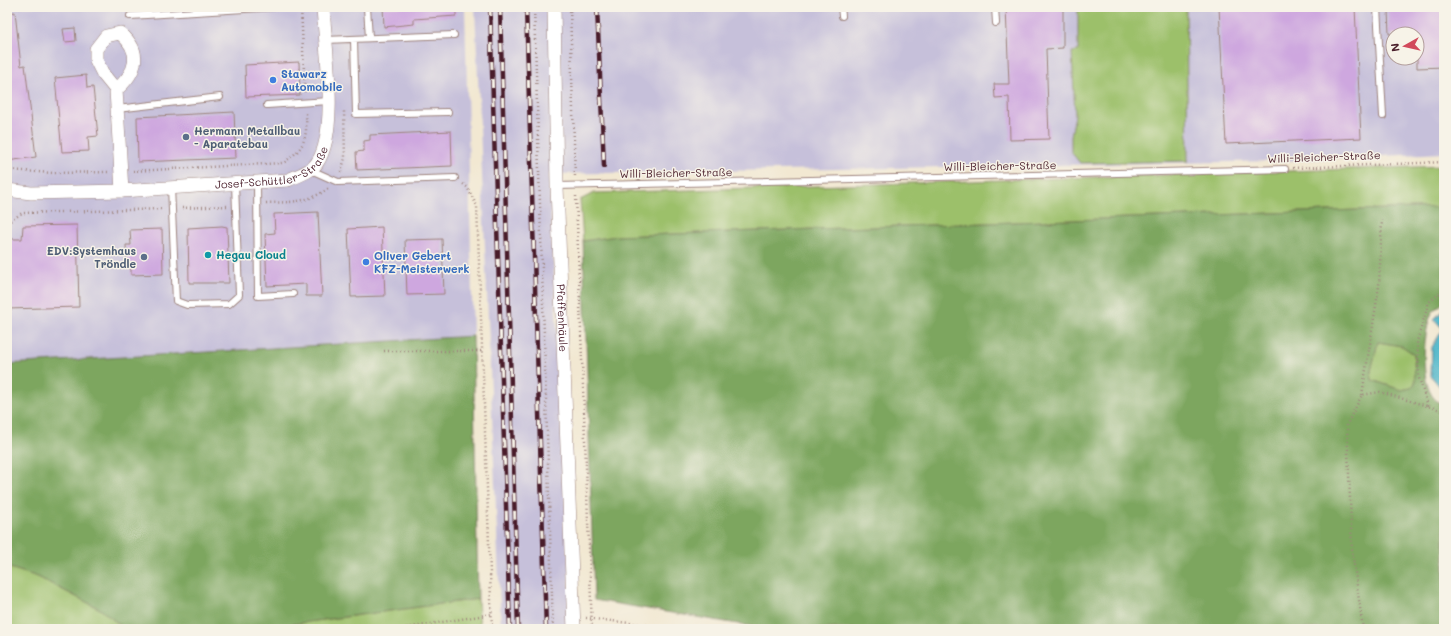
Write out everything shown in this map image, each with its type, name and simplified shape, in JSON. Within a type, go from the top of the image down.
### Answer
[{"type":"street","name":"Josef-Schüttler-Straße","points":[[7,190],[31,193],[122,190],[288,180],[316,165],[326,146],[329,101],[323,7]]},
{"type":"street","name":"Pfaffenhäule","points":[[554,7],[557,186],[574,623]]},
{"type":"street","points":[[116,90],[122,190]]},
{"type":"street","name":"Josef-Schüttler-Straße","points":[[7,199],[31,193]]},
{"type":"lane","points":[[130,16],[277,7]]},
{"type":"lane","points":[[367,7],[369,38]]},
{"type":"lane","points":[[841,7],[842,16]]},
{"type":"lane","points":[[996,7],[996,23]]},
{"type":"lane","points":[[1377,7],[1383,116]]},
{"type":"lane","points":[[325,40],[454,35]]},
{"type":"lane","points":[[354,39],[356,114],[448,112]]},
{"type":"lane","points":[[117,109],[220,97]]},
{"type":"lane","points":[[267,105],[329,101]]},
{"type":"lane","points":[[309,169],[338,182],[456,178]]},
{"type":"lane","name":"Willi-Bleicher-Straße","points":[[557,186],[1285,169]]},
{"type":"lane","points":[[257,182],[258,296],[293,294]]},
{"type":"lane","points":[[172,187],[176,301],[188,305],[229,304],[239,295],[235,183]]},
{"type":"path","points":[[131,165],[133,171],[283,163],[301,149],[305,138],[305,102],[301,7]]},
{"type":"path","points":[[339,7],[340,39]]},
{"type":"path","points":[[534,7],[553,629]]},
{"type":"path","points":[[570,7],[592,629]]},
{"type":"path","points":[[257,204],[306,201],[319,195],[338,182],[345,158],[344,106]]},
{"type":"path","name":"Willi-Bleicher-Straße","points":[[1285,169],[1444,162]]},
{"type":"path","points":[[7,170],[53,173],[111,172]]},
{"type":"path","points":[[456,178],[467,187],[477,206],[492,629]]},
{"type":"path","points":[[7,223],[22,213],[236,206]]},
{"type":"path","points":[[1363,629],[1352,550],[1347,424],[1362,395],[1379,286],[1382,220]]},
{"type":"path","points":[[1429,406],[1419,378],[1418,341],[1429,302],[1444,290]]},
{"type":"path","points":[[384,351],[482,351]]},
{"type":"path","points":[[1362,395],[1380,392],[1444,411]]},
{"type":"path","points":[[399,629],[492,614]]},
{"type":"path","points":[[574,623],[591,618],[680,629]]},
{"type":"shaded area","points":[[7,7],[465,7],[473,336],[7,364]]},
{"type":"shaded area","points":[[475,7],[1444,7],[1444,153],[1281,161],[549,174],[572,629],[501,629]]},
{"type":"green space","points":[[1091,7],[1186,7],[1188,161],[1080,163],[1071,152],[1071,136],[1075,115],[1072,52],[1078,51],[1078,9],[1090,9]]},
{"type":"green space","points":[[1444,166],[1444,207],[617,236],[583,241],[580,200],[594,193]]},
{"type":"green space","points":[[1444,207],[1444,302],[1432,313],[1428,324],[1424,350],[1424,365],[1429,391],[1435,400],[1444,404],[1444,629],[768,629],[594,600],[583,241],[617,236]],"holes":[[[1378,342],[1402,346],[1414,354],[1415,383],[1411,388],[1401,390],[1372,380],[1371,371]]]},
{"type":"green space","points":[[473,336],[478,599],[256,629],[125,629],[100,609],[38,577],[7,567],[7,364]]},
{"type":"green space","points":[[1378,342],[1402,346],[1414,354],[1415,383],[1411,388],[1401,390],[1372,380],[1371,371]]},
{"type":"green space","points":[[7,567],[38,577],[100,609],[125,629],[7,629]]},
{"type":"green space","points":[[478,599],[480,629],[256,629]]},
{"type":"water","points":[[1444,310],[1444,392],[1431,376],[1432,347],[1443,329],[1434,319]]},
{"type":"building","points":[[383,7],[456,7],[456,16],[414,19],[414,24],[384,27]]},
{"type":"building","points":[[1006,7],[1063,7],[1063,48],[1046,49],[1049,139],[1010,140],[1009,97],[995,98],[994,84],[1009,84]]},
{"type":"building","points":[[1219,7],[1355,7],[1361,138],[1226,144]]},
{"type":"building","points":[[1444,8],[1444,67],[1417,68],[1417,66],[1425,66],[1425,26],[1389,26],[1388,10]]},
{"type":"building","points":[[15,12],[21,66],[25,65],[36,157],[7,161],[7,13]]},
{"type":"building","points":[[75,28],[76,41],[65,42],[63,29]]},
{"type":"building","name":"Stawarz Automobile","points":[[299,62],[300,95],[246,97],[245,65]]},
{"type":"building","points":[[86,75],[87,88],[93,87],[98,136],[88,137],[89,151],[62,152],[55,78]]},
{"type":"building","name":"Hermann Metallbau - Aparatebau","points":[[234,112],[236,158],[138,162],[137,117]]},
{"type":"building","points":[[451,131],[452,166],[357,170],[356,152],[364,151],[364,141],[370,140],[370,135]]},
{"type":"building","points":[[318,212],[322,296],[306,296],[306,284],[267,286],[265,234],[275,233],[274,214]]},
{"type":"building","points":[[77,225],[79,307],[7,309],[8,239],[22,239],[23,226]]},
{"type":"building","name":"Hegau Cloud","points":[[227,227],[229,283],[189,283],[188,228]]},
{"type":"building","name":"Oliver Gebert KFZ-Meisterwerk","points":[[382,227],[385,296],[351,297],[348,229]]},
{"type":"building","name":"EDV:Systemhaus Tröndle","points":[[162,229],[163,274],[131,275],[131,268],[127,268],[126,245],[131,245],[130,230]]},
{"type":"building","points":[[442,239],[444,294],[407,295],[405,240]]},
{"type":"railway","points":[[490,7],[510,629]]},
{"type":"railway","points":[[500,7],[518,629]]},
{"type":"railway","points":[[526,7],[546,629]]},
{"type":"railway","points":[[597,7],[604,166]]},
{"type":"place","name":"Stawarz Automobile","points":[[273,80]]},
{"type":"place","name":"Hermann Metallbau - Aparatebau","points":[[186,137]]},
{"type":"place","name":"Hegau Cloud","points":[[208,255]]},
{"type":"place","name":"EDV:Systemhaus Tröndle","points":[[144,257]]},
{"type":"place","name":"Oliver Gebert KFZ-Meisterwerk","points":[[366,262]]}]
